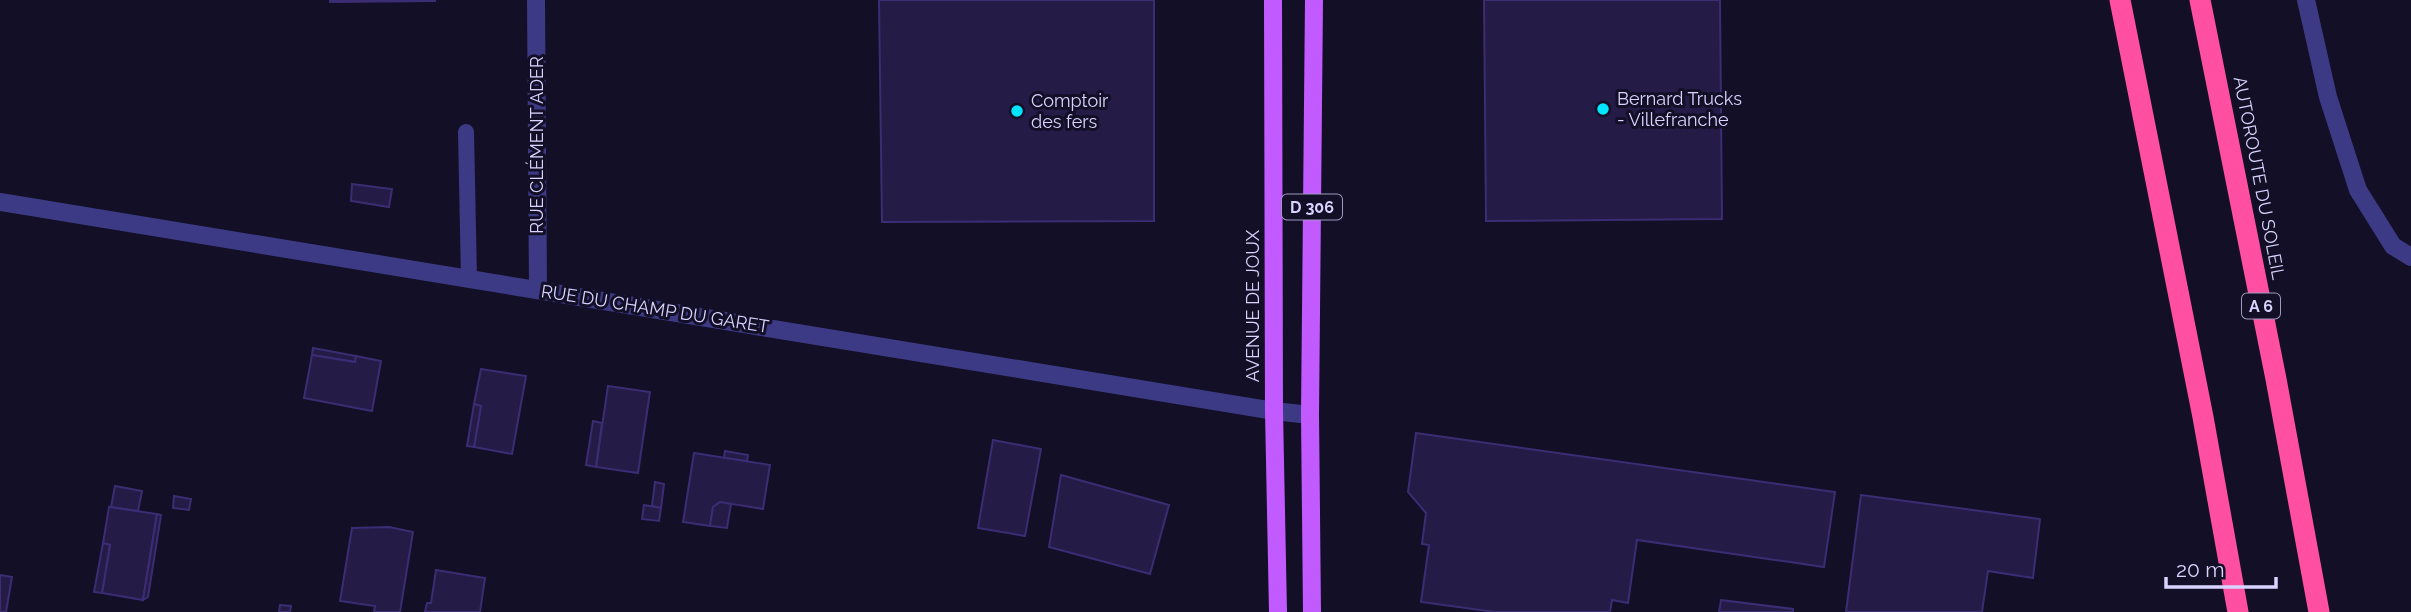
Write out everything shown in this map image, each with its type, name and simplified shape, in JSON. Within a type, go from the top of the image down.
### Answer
[{"type":"highway","points":[[2120,0],[2203,417],[2238,612]]},
{"type":"highway","name":"AUTOROUTE DU SOLEIL","points":[[2200,0],[2319,612]]},
{"type":"main road","name":"AVENUE DE JOUX","points":[[1273,0],[1274,411],[1278,612]]},
{"type":"main road","name":"D 306","points":[[1312,612],[1310,415],[1314,0]]},
{"type":"street","name":"RUE CLÉMENT ADER","points":[[536,0],[538,290]]},
{"type":"street","points":[[2306,0],[2328,97],[2358,190],[2393,246],[2411,257]]},
{"type":"street","name":"RUE DU CHAMP DU GARET","points":[[0,202],[1310,415]]},
{"type":"lane","points":[[466,132],[469,279]]},
{"type":"building","points":[[435,0],[435,1],[330,2]]},
{"type":"building","name":"Comptoir des fers","points":[[879,0],[1154,0],[1154,221],[882,222]]},
{"type":"building","name":"Bernard Trucks - Villefranche","points":[[1484,0],[1720,0],[1722,219],[1486,221]]},
{"type":"building","points":[[352,184],[392,189],[389,207],[351,201]]},
{"type":"building","points":[[313,348],[356,356],[355,362],[312,355]]},
{"type":"building","points":[[312,355],[355,362],[356,356],[381,361],[372,411],[304,398]]},
{"type":"building","points":[[481,369],[526,376],[512,454],[474,447],[481,406],[474,404]]},
{"type":"building","points":[[608,386],[650,392],[638,473],[596,467]]},
{"type":"building","points":[[474,404],[481,406],[474,447],[467,446]]},
{"type":"building","points":[[593,421],[602,423],[596,467],[586,465]]},
{"type":"building","points":[[1416,433],[1835,492],[1824,567],[1637,540],[1628,603],[1612,600],[1610,612],[1495,612],[1421,602],[1429,545],[1422,544],[1426,513],[1408,492]]},
{"type":"building","points":[[993,440],[1041,449],[1025,536],[978,528]]},
{"type":"building","points":[[725,451],[748,455],[747,461],[724,458]]},
{"type":"building","points":[[694,453],[770,465],[763,509],[720,502],[713,507],[710,526],[683,522]]},
{"type":"building","points":[[1061,475],[1169,505],[1150,574],[1049,547]]},
{"type":"building","points":[[655,482],[664,484],[661,508],[652,506]]},
{"type":"building","points":[[115,486],[142,491],[138,511],[111,507]]},
{"type":"building","points":[[1861,495],[2040,519],[2033,578],[1988,571],[1982,612],[1846,612]]},
{"type":"building","points":[[174,496],[191,499],[189,510],[173,508]]},
{"type":"building","points":[[720,502],[731,504],[727,528],[710,526],[713,507]]},
{"type":"building","points":[[644,505],[661,508],[659,521],[642,519]]},
{"type":"building","points":[[109,507],[157,514],[143,600],[102,593],[110,545],[103,543]]},
{"type":"building","points":[[157,514],[161,515],[148,597],[143,600]]},
{"type":"building","points":[[389,527],[413,532],[400,612],[374,612],[375,606],[340,601],[352,528]]},
{"type":"building","points":[[103,543],[110,545],[102,593],[94,592]]},
{"type":"building","points":[[436,570],[485,578],[480,612],[425,612],[427,603],[431,603]]},
{"type":"building","points":[[0,575],[12,577],[6,612],[0,612]]},
{"type":"building","points":[[1721,600],[1793,609],[1793,612],[1719,612]]},
{"type":"building","points":[[280,605],[291,606],[290,612],[279,612]]},
{"type":"place","name":"Bernard Trucks - Villefranche","points":[[1603,109]]},
{"type":"place","name":"Comptoir des fers","points":[[1017,111]]}]
